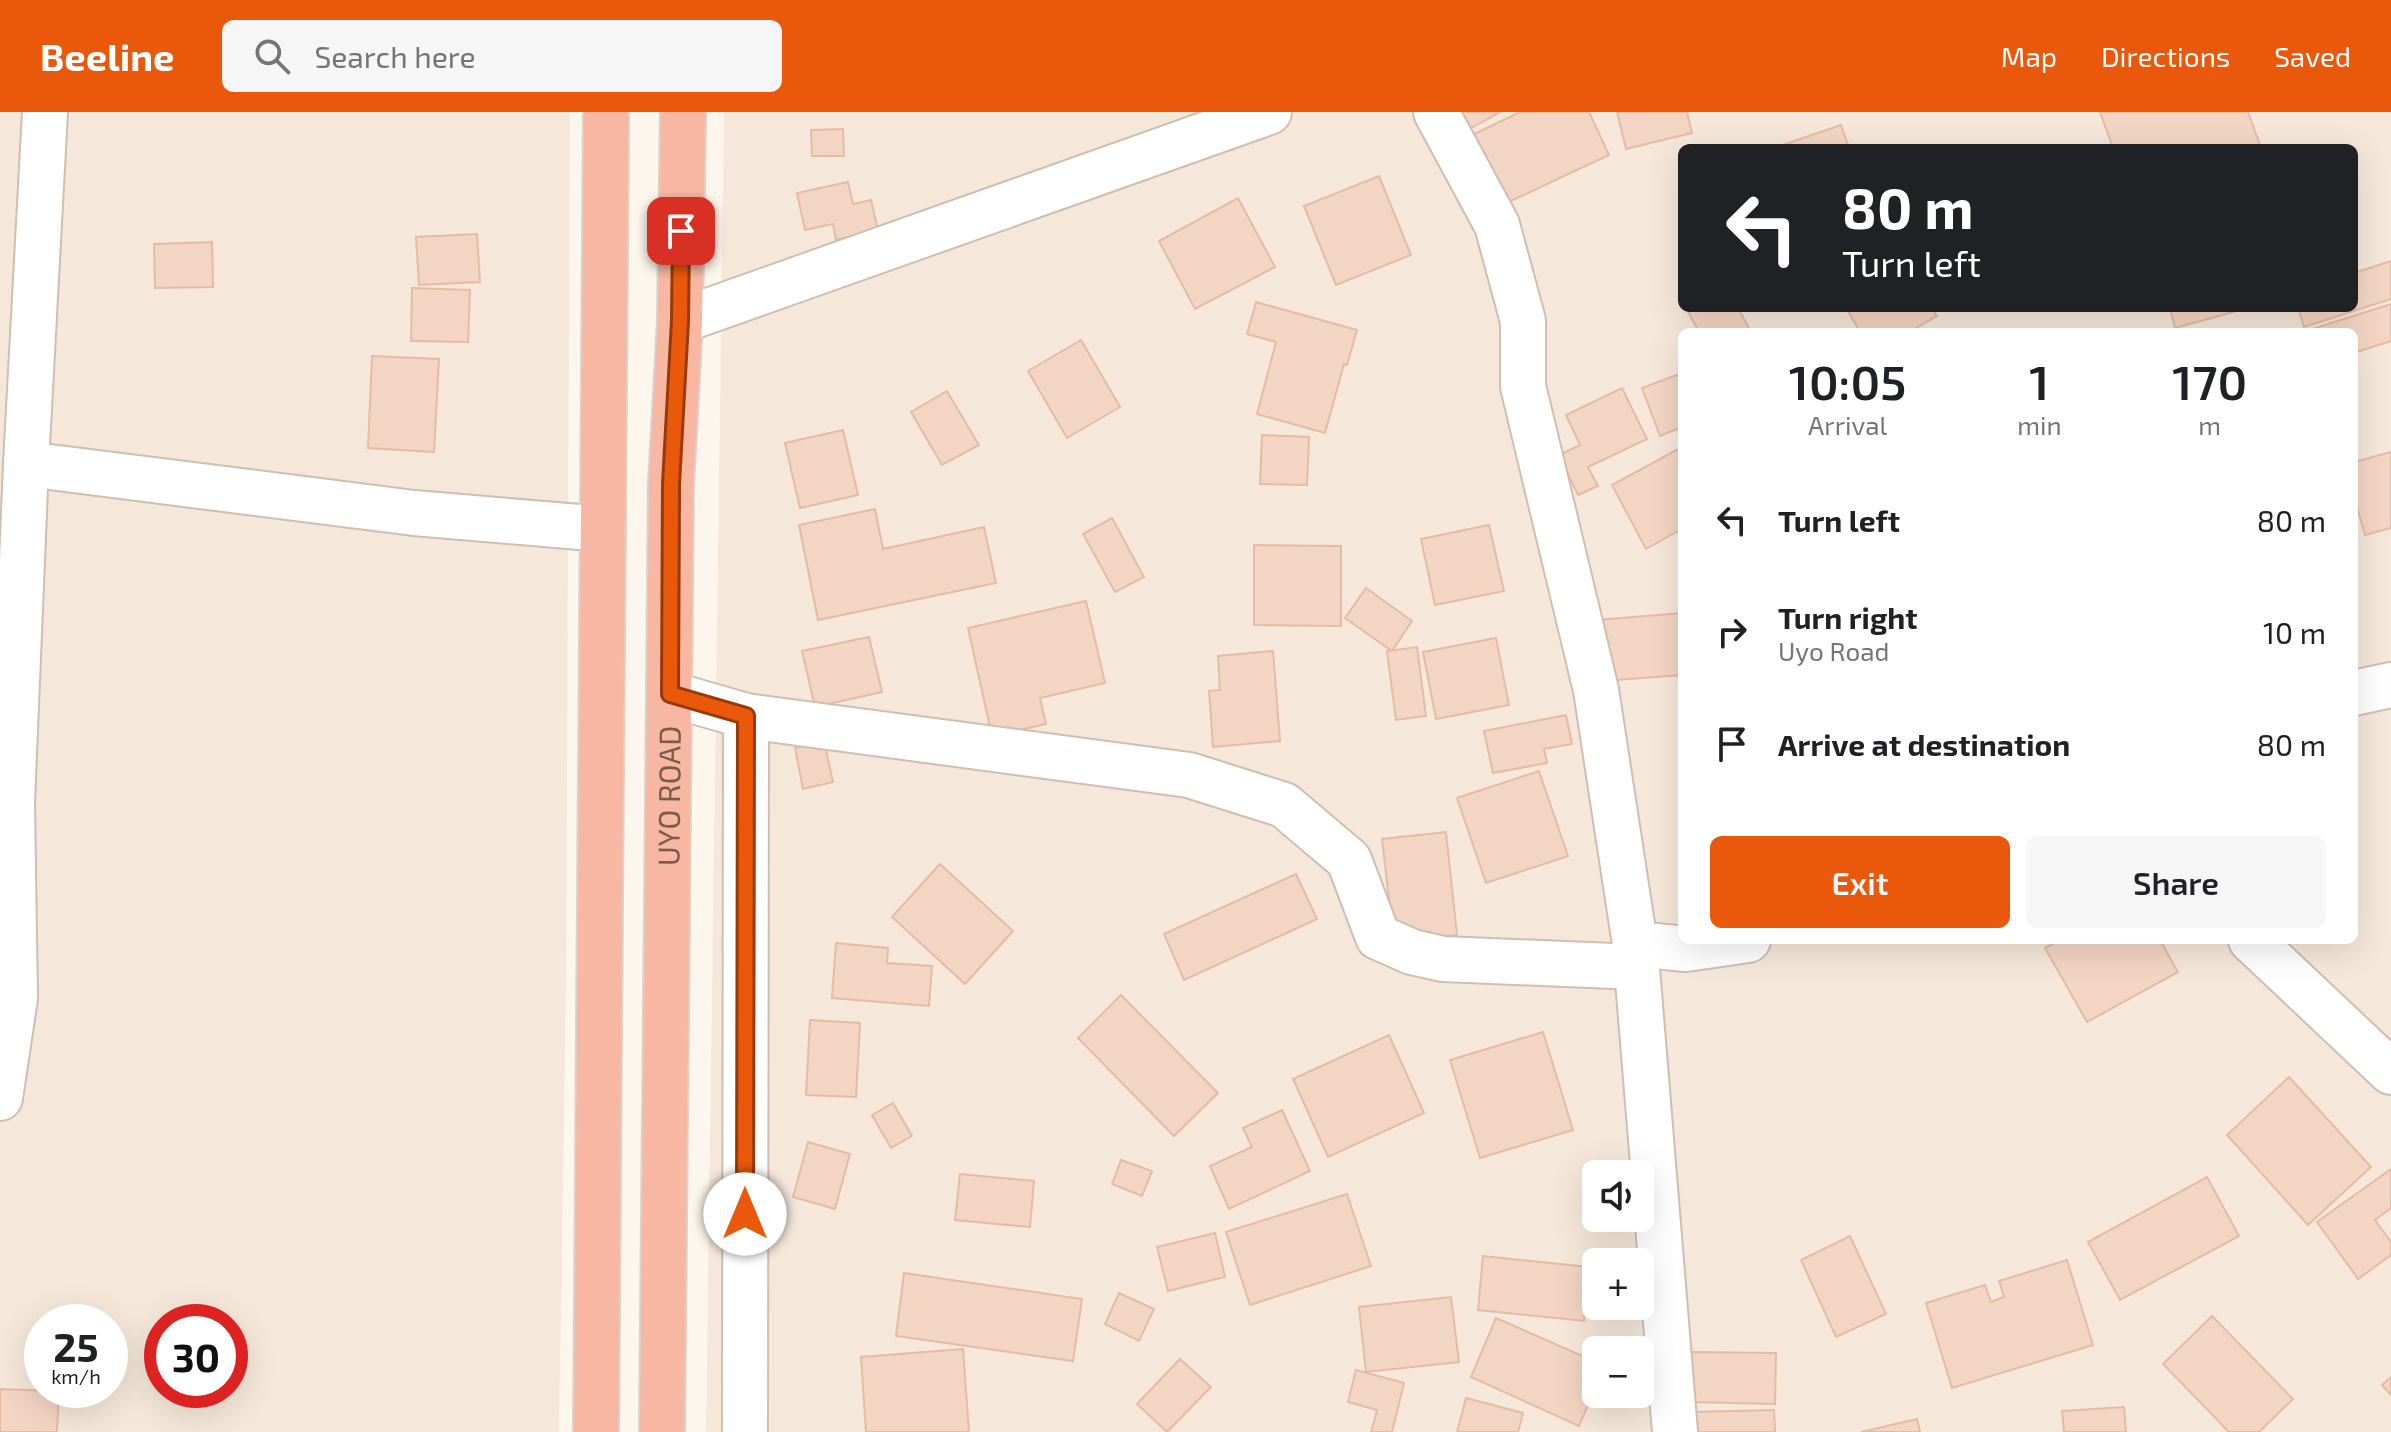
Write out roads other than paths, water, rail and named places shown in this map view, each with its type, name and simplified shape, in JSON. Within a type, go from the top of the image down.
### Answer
[{"type":"highway","points":[[596,1432],[606,112]]},
{"type":"highway","name":"UYO ROAD","points":[[662,1432],[671,484],[680,321],[683,112]]},
{"type":"street","points":[[0,1098],[15,998],[6,803],[45,112]]},
{"type":"street","points":[[680,321],[1269,112]]},
{"type":"street","points":[[1436,112],[1497,225],[1523,321],[1523,386],[1596,690],[1636,955],[1675,1432]]},
{"type":"street","points":[[26,464],[414,513],[603,529]]},
{"type":"street","points":[[2358,692],[2391,685]]},
{"type":"street","points":[[670,694],[746,716],[1189,775],[1284,805],[1349,860],[1378,937],[1412,952],[1443,959],[1636,955],[1720,944]]},
{"type":"street","points":[[745,1432],[746,716]]},
{"type":"street","points":[[2255,944],[2391,1072]]}]
